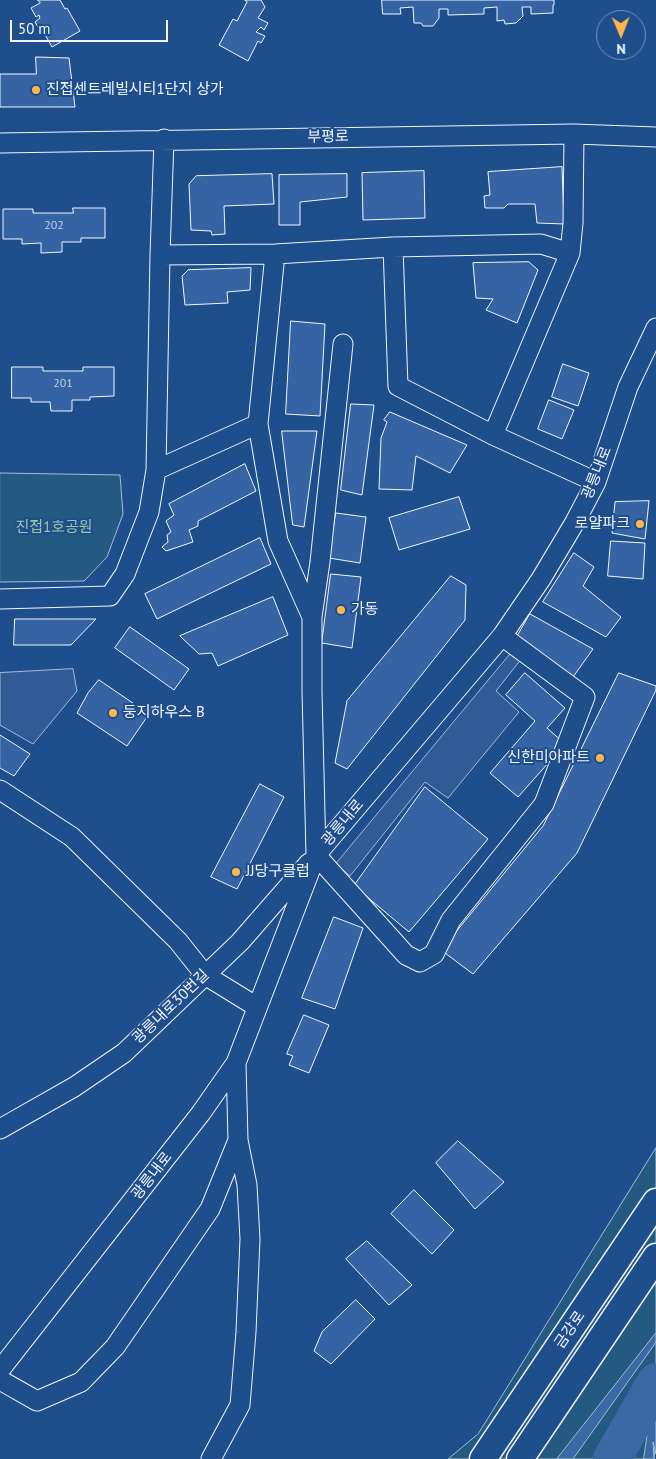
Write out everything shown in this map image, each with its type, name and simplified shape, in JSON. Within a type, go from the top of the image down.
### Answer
[{"type":"main road","points":[[633,1237],[656,1185]]},
{"type":"main road","name":"금강로","points":[[483,1459],[656,1202]]},
{"type":"main road","name":"금강로","points":[[520,1459],[656,1257]]},
{"type":"street","name":"부평로","points":[[0,143],[574,134],[656,137]]},
{"type":"street","points":[[493,434],[570,253],[573,223],[574,134]]},
{"type":"street","points":[[0,599],[110,596],[125,574],[149,512],[156,470],[164,139]]},
{"type":"street","points":[[160,255],[275,254],[393,247],[541,244],[570,253]]},
{"type":"street","points":[[393,247],[398,386],[493,434],[596,482]]},
{"type":"street","points":[[275,254],[258,424],[278,541],[312,617]]},
{"type":"street","name":"광릉내로","points":[[0,1370],[201,1113],[236,1063],[316,855],[502,636],[541,579],[596,482],[628,387],[656,328]]},
{"type":"street","points":[[343,344],[320,562],[312,617],[316,855],[406,955],[420,962],[434,954],[451,920],[544,804],[585,697],[502,636]]},
{"type":"street","points":[[156,470],[258,424]]},
{"type":"street","points":[[0,790],[72,837],[178,941],[205,975],[257,1006]]},
{"type":"street","name":"광릉내로30번길","points":[[0,1129],[74,1087],[124,1053],[240,942],[316,855]]},
{"type":"street","points":[[211,1459],[240,1405],[245,1341],[250,1239],[248,1186],[238,1140],[236,1063]]},
{"type":"street","points":[[0,1380],[36,1401],[81,1382],[115,1347],[189,1242],[210,1209],[238,1140]]},
{"type":"green space","name":"진접1호공원","points":[[0,473],[120,475],[123,514],[107,557],[84,581],[0,582]]},
{"type":"green space","points":[[656,1148],[656,1438],[654,1459],[448,1459],[478,1434]]},
{"type":"shaded area","points":[[512,652],[522,658],[496,691],[519,712],[448,798],[425,782],[350,876],[336,864]]},
{"type":"shaded area","points":[[73,669],[77,691],[33,744],[0,725],[0,673]]},
{"type":"shaded area","points":[[656,1333],[654,1345],[573,1459],[557,1459]]},
{"type":"shaded area","points":[[656,1372],[656,1454],[653,1442],[654,1459],[644,1459]]},
{"type":"building","points":[[38,0],[60,0],[65,9],[67,8],[80,31],[52,47],[43,31],[41,32],[35,22],[40,18],[39,15],[36,17],[31,8],[40,3]]},
{"type":"building","points":[[245,0],[261,0],[265,7],[258,18],[268,23],[264,30],[261,27],[256,32],[265,36],[261,43],[258,41],[248,61],[219,45],[233,19],[237,21],[247,2]]},
{"type":"building","points":[[382,0],[554,0],[554,5],[553,13],[531,14],[531,7],[522,7],[523,16],[516,23],[505,24],[504,20],[497,21],[497,7],[484,8],[484,14],[448,15],[448,9],[439,9],[439,18],[433,26],[423,26],[421,23],[414,23],[413,7],[400,8],[401,14],[383,14]]},
{"type":"building","name":"진접센트레빌시티1단지 상가","points":[[36,57],[69,58],[75,107],[0,107],[0,74],[36,74]]},
{"type":"building","points":[[562,167],[564,224],[537,223],[535,204],[508,204],[504,208],[485,208],[484,196],[490,195],[488,172]]},
{"type":"building","points":[[424,171],[425,218],[363,220],[362,173]]},
{"type":"building","points":[[272,174],[274,204],[224,206],[225,234],[212,235],[211,231],[191,230],[189,184],[196,176]]},
{"type":"building","points":[[347,174],[347,197],[300,202],[300,225],[279,225],[279,175]]},
{"type":"building","points":[[73,208],[105,208],[105,238],[81,238],[81,242],[62,242],[62,252],[41,253],[41,243],[22,244],[22,239],[3,239],[3,209],[33,209],[33,213],[73,213]]},
{"type":"building","points":[[529,262],[538,270],[517,323],[486,310],[493,299],[476,298],[473,263]]},
{"type":"building","points":[[251,268],[250,290],[227,292],[228,303],[185,305],[182,276],[188,270]]},
{"type":"building","points":[[291,321],[325,324],[320,416],[286,414]]},
{"type":"building","points":[[563,364],[589,373],[578,406],[552,397]]},
{"type":"building","points":[[12,367],[43,367],[43,371],[83,371],[83,367],[114,367],[114,396],[90,397],[90,400],[72,400],[72,411],[51,411],[50,402],[31,402],[31,398],[12,398]]},
{"type":"building","points":[[549,400],[574,410],[562,439],[538,429]]},
{"type":"building","points":[[351,404],[374,405],[362,495],[341,490]]},
{"type":"building","points":[[390,412],[467,445],[450,473],[416,456],[412,490],[379,489],[381,438],[387,422],[384,420]]},
{"type":"building","points":[[282,431],[317,431],[304,527],[293,525]]},
{"type":"building","points":[[245,464],[256,491],[198,521],[198,526],[189,530],[193,542],[166,551],[162,547],[168,542],[167,535],[171,532],[166,521],[174,515],[169,504]]},
{"type":"building","points":[[459,497],[470,529],[399,550],[389,518]]},
{"type":"building","points":[[649,501],[645,539],[612,533],[615,502]]},
{"type":"building","points":[[336,513],[366,517],[360,563],[329,558]]},
{"type":"building","points":[[260,538],[271,564],[157,619],[145,594]]},
{"type":"building","points":[[611,541],[645,543],[643,579],[608,576]]},
{"type":"building","points":[[574,553],[594,567],[583,586],[621,617],[606,637],[543,602]]},
{"type":"building","name":"가동","points":[[331,574],[361,577],[352,648],[322,643]]},
{"type":"building","points":[[451,576],[466,585],[465,620],[347,769],[335,763],[347,701]]},
{"type":"building","points":[[273,597],[288,635],[218,666],[212,653],[199,654],[180,636]]},
{"type":"building","points":[[530,614],[593,649],[573,677],[517,637]]},
{"type":"building","points":[[15,619],[96,619],[71,645],[14,645]]},
{"type":"building","points":[[130,627],[189,669],[174,690],[115,648]]},
{"type":"building","points":[[525,673],[565,708],[547,728],[565,744],[518,797],[490,773],[535,721],[506,695]]},
{"type":"building","name":"신한미아파트","points":[[619,673],[656,686],[656,690],[577,853],[473,974],[441,950],[543,826]]},
{"type":"building","name":"둥지하우스 B","points":[[99,680],[149,714],[127,746],[77,713],[88,693]]},
{"type":"building","points":[[0,735],[30,754],[14,776],[0,768]]},
{"type":"building","points":[[260,784],[284,797],[237,889],[211,877]]},
{"type":"building","points":[[425,787],[488,839],[409,932],[354,886]]},
{"type":"building","points":[[334,917],[363,928],[335,1009],[302,998]]},
{"type":"building","points":[[304,1015],[329,1025],[309,1073],[289,1065],[293,1056],[287,1054]]},
{"type":"building","points":[[458,1141],[504,1182],[475,1209],[436,1163]]},
{"type":"building","points":[[414,1190],[454,1230],[432,1254],[391,1214]]},
{"type":"building","points":[[367,1241],[412,1285],[389,1305],[346,1259]]},
{"type":"building","points":[[356,1300],[375,1319],[331,1364],[314,1351],[322,1332]]},
{"type":"waterway","points":[[612,1459],[656,1382]]},
{"type":"place","name":"진접센트레빌시티1단지 상가","points":[[36,90]]},
{"type":"place","name":"로얄파크","points":[[640,524]]},
{"type":"place","name":"가동","points":[[341,610]]},
{"type":"place","name":"둥지하우스 B","points":[[113,713]]},
{"type":"place","name":"신한미아파트","points":[[600,758]]},
{"type":"place","name":"JJ당구클럽","points":[[236,872]]}]
